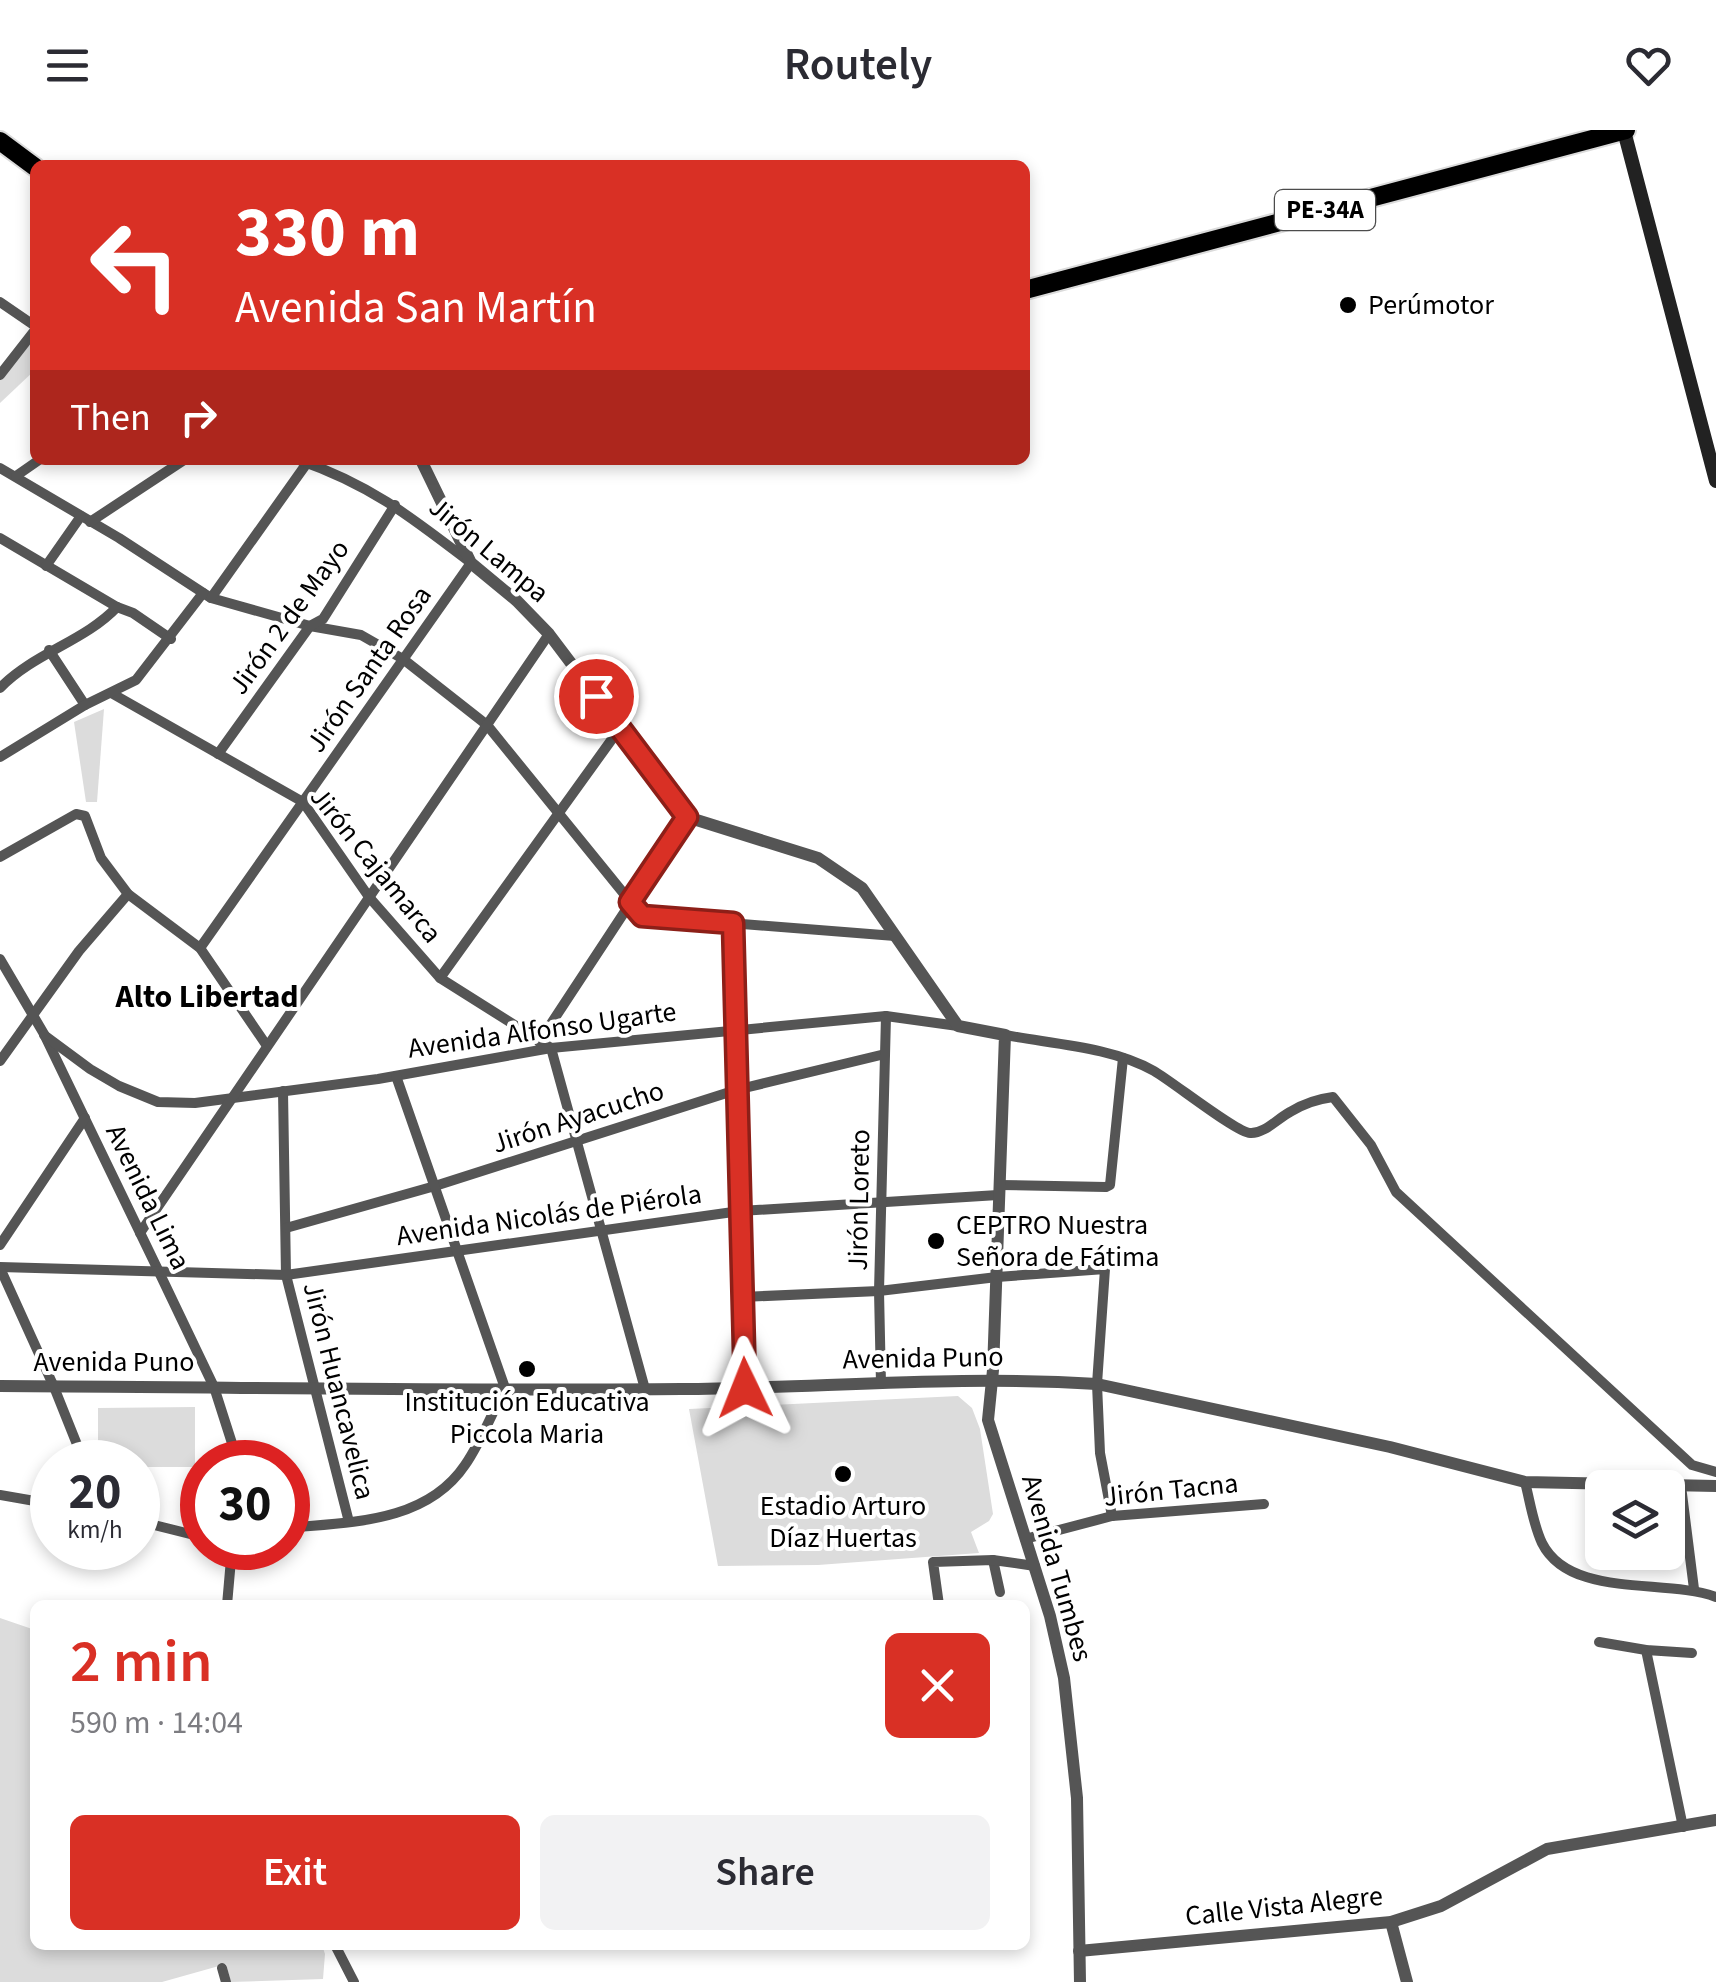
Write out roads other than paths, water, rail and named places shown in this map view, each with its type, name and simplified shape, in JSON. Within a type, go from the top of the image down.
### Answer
[{"type":"highway","name":"PE-34A","points":[[1030,289],[1624,130]]},
{"type":"highway","points":[[0,141],[30,163]]},
{"type":"main road","points":[[1624,130],[1716,481]]},
{"type":"street","points":[[0,302],[30,324]]},
{"type":"street","points":[[0,375],[30,335]]},
{"type":"street","points":[[16,476],[32,465]]},
{"type":"street","points":[[46,566],[86,519],[176,465]]},
{"type":"street","points":[[0,757],[86,704],[136,680],[207,596],[300,465]]},
{"type":"street","name":"Jirón Lampa","points":[[313,465],[357,482],[394,505],[517,601],[548,634],[687,817]]},
{"type":"street","points":[[423,465],[471,562]]},
{"type":"street","points":[[0,468],[207,596],[310,626],[361,636],[403,658],[486,725],[642,916],[895,936]]},
{"type":"street","name":"Jirón 2 de Mayo","points":[[218,754],[310,626],[323,619],[394,505]]},
{"type":"street","points":[[0,538],[116,607],[133,613],[171,639]]},
{"type":"street","name":"Jirón Santa Rosa","points":[[200,948],[471,562]]},
{"type":"street","points":[[0,688],[18,670],[105,619],[116,607]]},
{"type":"street","points":[[140,1232],[548,634]]},
{"type":"street","points":[[49,650],[86,704]]},
{"type":"street","name":"Jirón Cajamarca","points":[[113,694],[303,802],[369,897],[440,978],[551,1048]]},
{"type":"street","points":[[440,978],[620,728]]},
{"type":"street","points":[[0,856],[80,814],[85,816],[100,858],[128,894],[200,948],[267,1046]]},
{"type":"street","points":[[532,1051],[687,817],[818,858],[862,888],[958,1026]]},
{"type":"street","points":[[0,1062],[79,951],[128,894]]},
{"type":"street","points":[[733,923],[745,1388]]},
{"type":"street","name":"Avenida Lima","points":[[0,959],[44,1035],[160,1272],[214,1387],[231,1440]]},
{"type":"street","name":"Avenida Alfonso Ugarte","points":[[44,1035],[90,1069],[158,1102],[231,1100],[551,1048],[886,1016],[1123,1058],[1151,1069],[1243,1133],[1257,1134],[1291,1111],[1333,1096],[1371,1145],[1396,1192],[1692,1465],[1716,1472]]},
{"type":"street","name":"Jirón Loreto","points":[[881,1384],[886,1016]]},
{"type":"street","name":"Avenida Tumbes","points":[[1005,1036],[988,1420],[1035,1566],[1066,1695],[1076,1798],[1080,1982]]},
{"type":"street","points":[[551,1048],[645,1389]]},
{"type":"street","name":"Jirón Ayacucho","points":[[286,1228],[435,1186],[736,1090],[885,1054]]},
{"type":"street","name":"Avenida Nicolás de Piérola","points":[[0,1268],[286,1275],[740,1211],[1110,1184],[1123,1058]]},
{"type":"street","points":[[310,1526],[400,1513],[424,1504],[446,1488],[466,1465],[505,1388],[396,1076]]},
{"type":"street","name":"Jirón Huancavelica","points":[[284,1090],[286,1275],[348,1522]]},
{"type":"street","points":[[0,1245],[84,1118]]},
{"type":"street","points":[[0,1268],[75,1440]]},
{"type":"street","points":[[742,1297],[880,1291],[1105,1269],[1097,1384],[1100,1453],[1112,1516]]},
{"type":"street","name":"Avenida Puno","points":[[0,1386],[645,1389],[990,1381],[1097,1384],[1390,1447],[1525,1482],[1585,1484]]},
{"type":"street","points":[[1525,1482],[1542,1542],[1558,1562],[1596,1580],[1694,1589],[1716,1597]]},
{"type":"street","name":"Avenida Puno","points":[[1685,1486],[1716,1486]]},
{"type":"street","points":[[0,1495],[30,1500]]},
{"type":"street","name":"Jirón Tacna","points":[[1025,1539],[1112,1516],[1264,1504]]},
{"type":"street","points":[[1685,1518],[1694,1589]]},
{"type":"street","points":[[938,1600],[933,1562],[993,1560],[1035,1566]]},
{"type":"street","points":[[993,1560],[1000,1592]]},
{"type":"street","points":[[228,1600],[230,1570]]},
{"type":"street","points":[[1599,1642],[1692,1654]]},
{"type":"street","points":[[1646,1650],[1683,1827]]},
{"type":"street","name":"Calle Vista Alegre","points":[[1079,1952],[1391,1922],[1441,1906],[1547,1849],[1716,1820]]},
{"type":"street","points":[[1391,1922],[1407,1982]]},
{"type":"street","points":[[337,1950],[354,1982]]},
{"type":"street","points":[[222,1968],[226,1982]]},
{"type":"place","name":"Perúmotor","points":[[1348,305]]},
{"type":"place","name":"CEPTRO Nuestra Señora de Fátima","points":[[936,1241]]},
{"type":"place","name":"Institución Educativa Piccola Maria","points":[[527,1369]]},
{"type":"place","name":"Estadio Arturo Díaz Huertas","points":[[843,1474]]},
{"type":"district","name":"Alto Libertad","points":[[207,997]]}]
